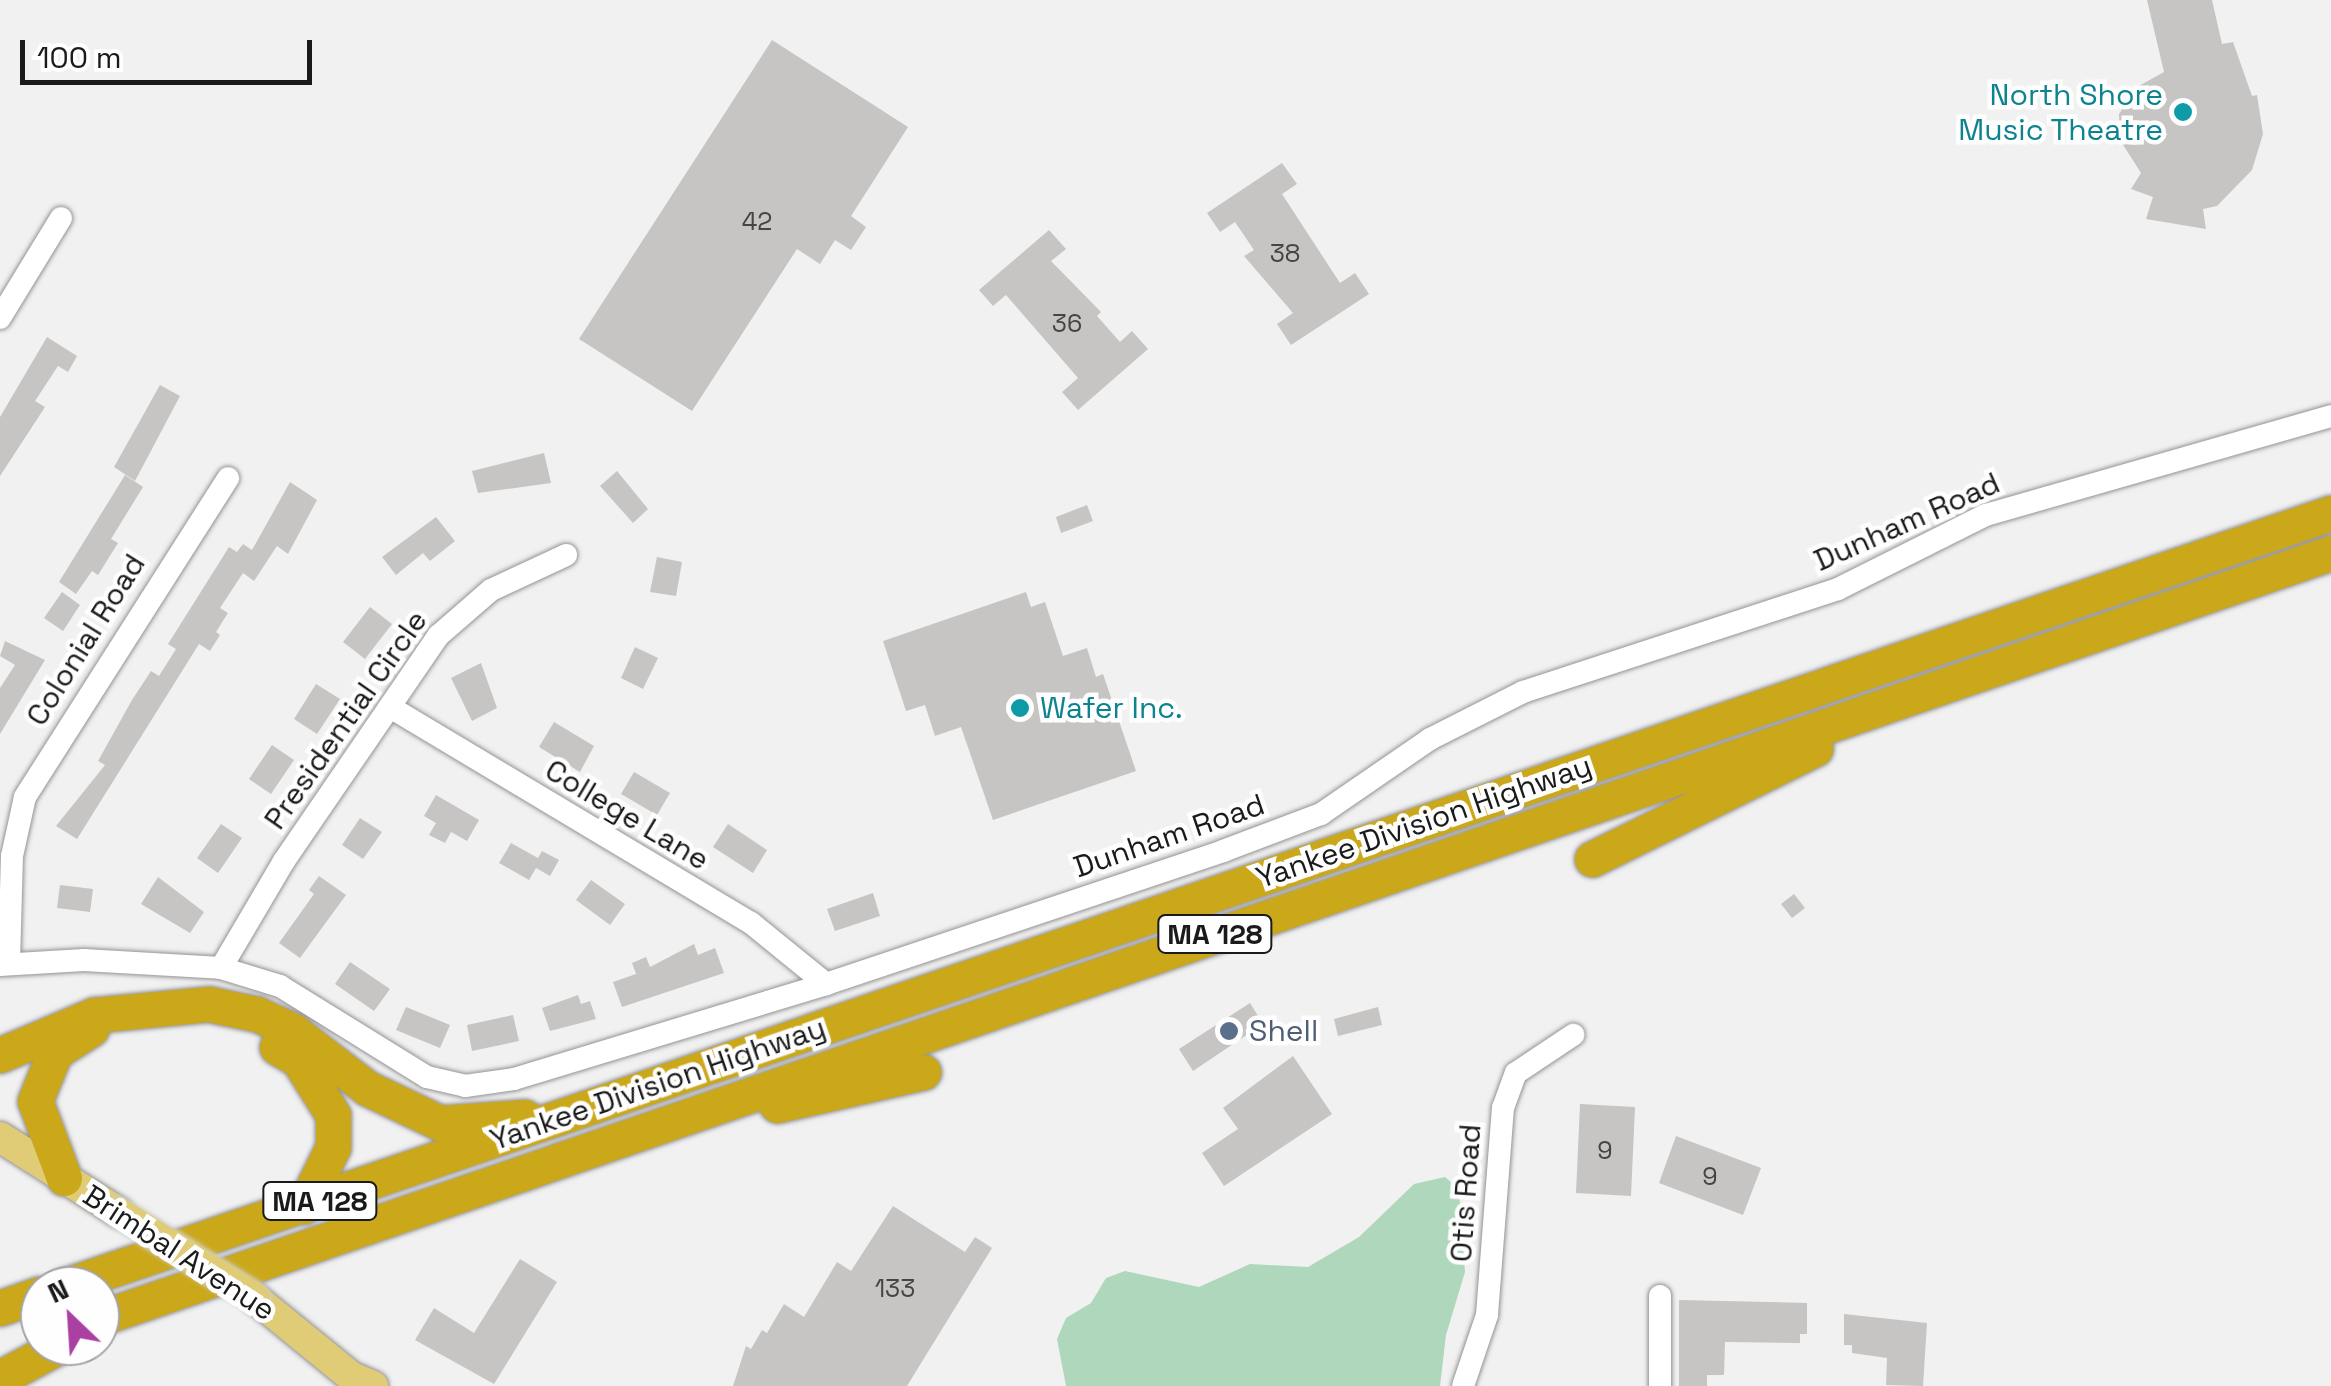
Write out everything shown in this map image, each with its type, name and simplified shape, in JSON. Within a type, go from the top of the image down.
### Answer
[{"type":"highway","name":"Yankee Division Highway","points":[[120,1267],[2331,513]]},
{"type":"highway","name":"Yankee Division Highway","points":[[120,1311],[2331,553]]},
{"type":"highway","points":[[1592,859],[1950,683]]},
{"type":"highway","points":[[0,1055],[94,1015],[209,1004],[257,1014],[293,1031],[367,1088],[440,1124],[576,1112]]},
{"type":"highway","points":[[64,1178],[35,1101],[55,1052],[83,1032],[112,1024],[161,1018],[210,1022],[263,1038],[298,1059],[319,1085],[333,1116],[333,1147],[304,1206]]},
{"type":"highway","points":[[0,1070],[43,1034]]},
{"type":"highway","points":[[416,1211],[772,1106],[923,1072]]},
{"type":"highway","points":[[120,1318],[194,1285]]},
{"type":"main road","name":"Brimbal Avenue","points":[[0,1137],[255,1298],[361,1383]]},
{"type":"street","points":[[0,318],[62,218]]},
{"type":"street","name":"Dunham Road","points":[[5,964],[221,968],[280,986],[342,1020],[392,1061],[465,1086],[514,1078],[826,984],[1321,814],[1382,778],[1430,739],[1524,692],[1838,589],[1986,514],[2331,416]]},
{"type":"street","name":"Colonial Road","points":[[5,964],[12,856],[24,797],[228,478]]},
{"type":"street","name":"Presidential Circle","points":[[221,968],[390,707],[461,610],[566,555]]},
{"type":"street","name":"College Lane","points":[[390,707],[751,923],[826,984]]},
{"type":"street","name":"Otis Road","points":[[1464,1386],[1486,1315],[1503,1108],[1516,1073],[1573,1034]]},
{"type":"street","points":[[1660,1296],[1660,1386]]},
{"type":"green space","points":[[1445,1177],[1459,1189],[1465,1272],[1446,1335],[1440,1386],[1066,1386],[1057,1339],[1066,1318],[1091,1303],[1106,1278],[1125,1271],[1199,1287],[1250,1264],[1308,1267],[1359,1237],[1414,1184]]},
{"type":"building","name":"North Shore Music Theatre","points":[[2147,0],[2212,0],[2222,44],[2233,42],[2252,96],[2257,95],[2263,134],[2252,170],[2217,206],[2203,209],[2206,229],[2146,219],[2153,197],[2131,189],[2141,173],[2120,140],[2119,114],[2137,87],[2164,72]]},
{"type":"building","points":[[772,40],[908,127],[851,216],[866,227],[851,250],[835,240],[820,264],[797,249],[692,411],[579,339]]},
{"type":"building","points":[[1282,163],[1297,184],[1282,194],[1340,283],[1355,273],[1369,294],[1291,345],[1277,324],[1293,313],[1244,256],[1254,250],[1235,222],[1220,232],[1207,213]]},
{"type":"building","points":[[1049,230],[1066,249],[1051,261],[1101,312],[1097,316],[1120,342],[1132,331],[1148,349],[1078,410],[1062,392],[1078,378],[1006,295],[993,306],[979,290]]},
{"type":"building","points":[[47,337],[77,356],[68,372],[58,366],[35,401],[45,407],[0,476],[0,417]]},
{"type":"building","points":[[160,385],[180,396],[135,481],[114,467]]},
{"type":"building","points":[[544,453],[551,483],[478,493],[472,471]]},
{"type":"building","points":[[617,471],[648,509],[633,523],[600,486]]},
{"type":"building","points":[[125,475],[143,487],[111,539],[118,543],[98,575],[92,571],[76,594],[59,582]]},
{"type":"building","points":[[290,482],[317,500],[288,554],[277,546],[254,581],[243,573],[220,608],[228,613],[216,632],[220,635],[210,651],[199,644],[77,839],[56,826],[105,765],[98,761],[132,700],[151,671],[159,676],[176,649],[168,644],[229,547],[237,552],[243,544],[252,550]]},
{"type":"building","points":[[1087,505],[1093,521],[1061,533],[1056,517]]},
{"type":"building","points":[[436,517],[455,541],[430,561],[423,553],[396,575],[382,557]]},
{"type":"building","points":[[657,557],[682,562],[676,596],[650,592]]},
{"type":"building","points":[[62,592],[80,605],[63,631],[44,618]]},
{"type":"building","name":"Wafer Inc.","points":[[1026,592],[1031,607],[1045,602],[1063,656],[1087,648],[1096,677],[1103,674],[1136,771],[993,820],[961,727],[935,736],[925,705],[906,711],[883,641]]},
{"type":"building","points":[[370,607],[392,624],[365,659],[343,642]]},
{"type":"building","points":[[5,641],[45,660],[0,734],[0,688],[15,665],[0,656]]},
{"type":"building","points":[[635,647],[658,658],[643,689],[621,678]]},
{"type":"building","points":[[481,663],[497,708],[472,721],[451,678]]},
{"type":"building","points":[[316,684],[340,699],[317,734],[294,719]]},
{"type":"building","points":[[554,722],[594,746],[580,772],[539,747]]},
{"type":"building","points":[[272,745],[294,760],[271,794],[249,779]]},
{"type":"building","points":[[634,772],[670,793],[657,815],[621,794]]},
{"type":"building","points":[[436,795],[479,820],[467,841],[451,832],[445,843],[429,835],[436,823],[424,816]]},
{"type":"building","points":[[360,818],[382,832],[363,859],[342,845]]},
{"type":"building","points":[[221,824],[242,838],[218,873],[197,858]]},
{"type":"building","points":[[728,824],[767,850],[753,873],[713,847]]},
{"type":"building","points":[[511,843],[538,858],[542,851],[559,860],[550,876],[536,868],[529,880],[499,863]]},
{"type":"building","points":[[319,876],[346,895],[300,958],[279,943],[314,894],[309,890]]},
{"type":"building","points":[[158,877],[204,912],[190,933],[141,904]]},
{"type":"building","points":[[591,880],[625,904],[610,925],[576,900]]},
{"type":"building","points":[[60,885],[93,889],[90,912],[57,908]]},
{"type":"building","points":[[873,893],[880,916],[835,931],[827,909]]},
{"type":"building","points":[[1794,894],[1805,908],[1792,918],[1781,904]]},
{"type":"building","points":[[694,944],[698,955],[715,948],[724,973],[622,1007],[613,982],[636,974],[632,963],[646,957],[650,967]]},
{"type":"building","points":[[350,962],[390,989],[374,1011],[335,984]]},
{"type":"building","points":[[578,995],[581,1004],[590,1001],[596,1019],[550,1031],[542,1008]]},
{"type":"building","name":"Shell","points":[[1250,1003],[1263,1024],[1193,1071],[1179,1049]]},
{"type":"building","points":[[406,1007],[450,1025],[440,1048],[396,1030]]},
{"type":"building","points":[[1378,1007],[1382,1025],[1338,1036],[1334,1019]]},
{"type":"building","points":[[513,1015],[519,1041],[472,1051],[467,1025]]},
{"type":"building","points":[[1293,1056],[1332,1114],[1224,1186],[1202,1153],[1238,1129],[1223,1108]]},
{"type":"building","points":[[1580,1104],[1635,1107],[1631,1196],[1576,1193]]},
{"type":"building","points":[[1676,1136],[1761,1168],[1743,1215],[1659,1183]]},
{"type":"building","points":[[893,1206],[965,1252],[975,1237],[992,1248],[907,1386],[733,1386],[746,1346],[751,1349],[762,1330],[767,1333],[784,1304],[804,1317],[837,1262],[851,1271]]},
{"type":"building","points":[[520,1259],[557,1282],[494,1384],[415,1340],[434,1308],[474,1333]]},
{"type":"building","points":[[1679,1300],[1807,1303],[1807,1334],[1800,1334],[1800,1343],[1725,1342],[1724,1375],[1707,1375],[1707,1386],[1679,1386]]},
{"type":"building","points":[[1844,1314],[1927,1323],[1923,1386],[1886,1385],[1887,1358],[1852,1353],[1852,1345],[1844,1345]]},
{"type":"place","name":"North Shore Music Theatre","points":[[2183,112]]},
{"type":"place","name":"Wafer Inc.","points":[[1020,708]]},
{"type":"place","name":"Shell","points":[[1229,1031]]}]
